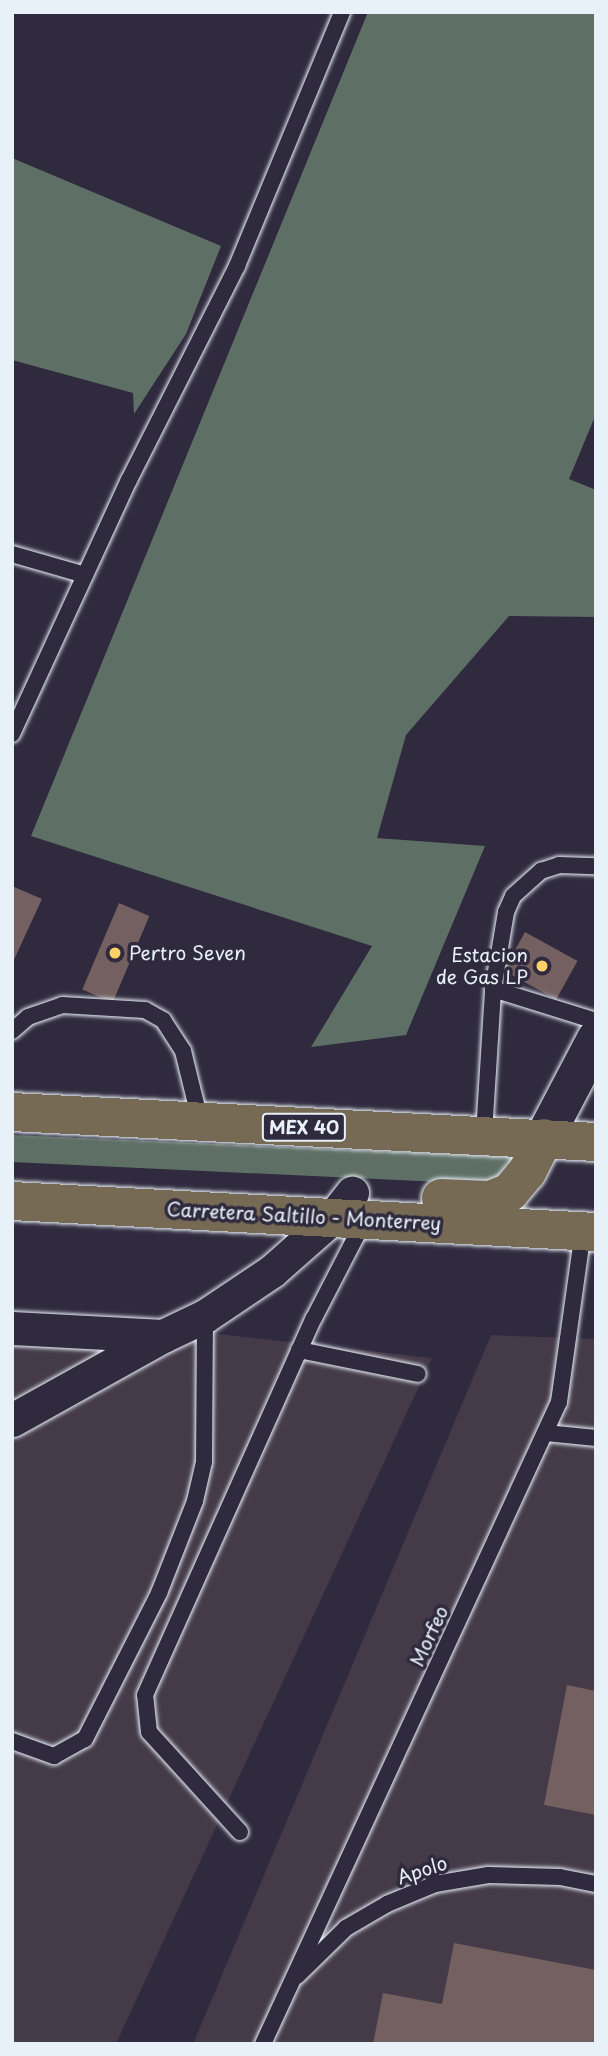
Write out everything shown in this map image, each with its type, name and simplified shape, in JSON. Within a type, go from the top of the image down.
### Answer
[{"type":"main road","name":"MEX 40","points":[[12,1112],[201,1123],[484,1134],[596,1142]]},
{"type":"main road","points":[[12,1175],[350,1210],[500,1198],[519,1184],[544,1138]]},
{"type":"main road","name":"Carretera Saltillo - Monterrey","points":[[12,1201],[350,1210],[589,1232]]},
{"type":"street","points":[[544,1138],[596,1039]]},
{"type":"street","points":[[12,1420],[163,1336],[205,1317],[272,1271],[350,1210]]},
{"type":"street","points":[[12,1328],[163,1336]]},
{"type":"lane","points":[[12,734],[85,575],[237,266],[342,12]]},
{"type":"lane","points":[[12,554],[85,575]]},
{"type":"lane","points":[[484,1134],[493,989],[506,912],[519,889],[541,871],[559,864],[596,866]]},
{"type":"lane","points":[[493,989],[596,1021]]},
{"type":"lane","points":[[12,1031],[28,1017],[62,1005],[145,1010],[163,1020],[183,1051],[201,1123]]},
{"type":"lane","points":[[240,1832],[149,1732],[145,1695],[299,1350],[350,1210]]},
{"type":"lane","name":"Morfeo","points":[[263,2044],[546,1433],[566,1373],[589,1232]]},
{"type":"lane","points":[[12,1741],[54,1756],[85,1739],[159,1593],[195,1501],[204,1462],[205,1317]]},
{"type":"lane","points":[[299,1350],[418,1374]]},
{"type":"lane","points":[[546,1433],[596,1437]]},
{"type":"lane","name":"Apolo","points":[[289,1984],[346,1928],[387,1903],[435,1884],[488,1875],[560,1877],[596,1884]]},
{"type":"shaded area","points":[[12,1311],[432,1358],[116,2044],[12,2044]]},
{"type":"shaded area","points":[[491,1335],[596,1339],[596,2044],[193,2044]]},
{"type":"green space","points":[[368,12],[596,12],[596,414],[569,479],[596,490],[596,617],[509,616],[406,735],[377,838],[485,846],[406,1035],[311,1047],[372,946],[31,836]]},
{"type":"green space","points":[[12,158],[221,246],[186,334],[134,414],[133,393],[12,360]]},
{"type":"green space","points":[[12,1135],[513,1157],[495,1180],[483,1184],[12,1162]]},
{"type":"building","points":[[12,886],[42,899],[12,964]]},
{"type":"building","name":"Pertro Seven","points":[[119,903],[149,916],[113,1002],[82,990]]},
{"type":"building","name":"Estacion de Gas LP","points":[[525,932],[577,961],[556,1000],[504,970]]},
{"type":"building","points":[[567,1685],[596,1691],[596,1815],[544,1805]]},
{"type":"building","points":[[454,1943],[596,1970],[596,2044],[373,2044],[383,1993],[442,2004]]},
{"type":"place","name":"Pertro Seven","points":[[115,953]]},
{"type":"place","name":"Estacion de Gas LP","points":[[542,966]]}]
